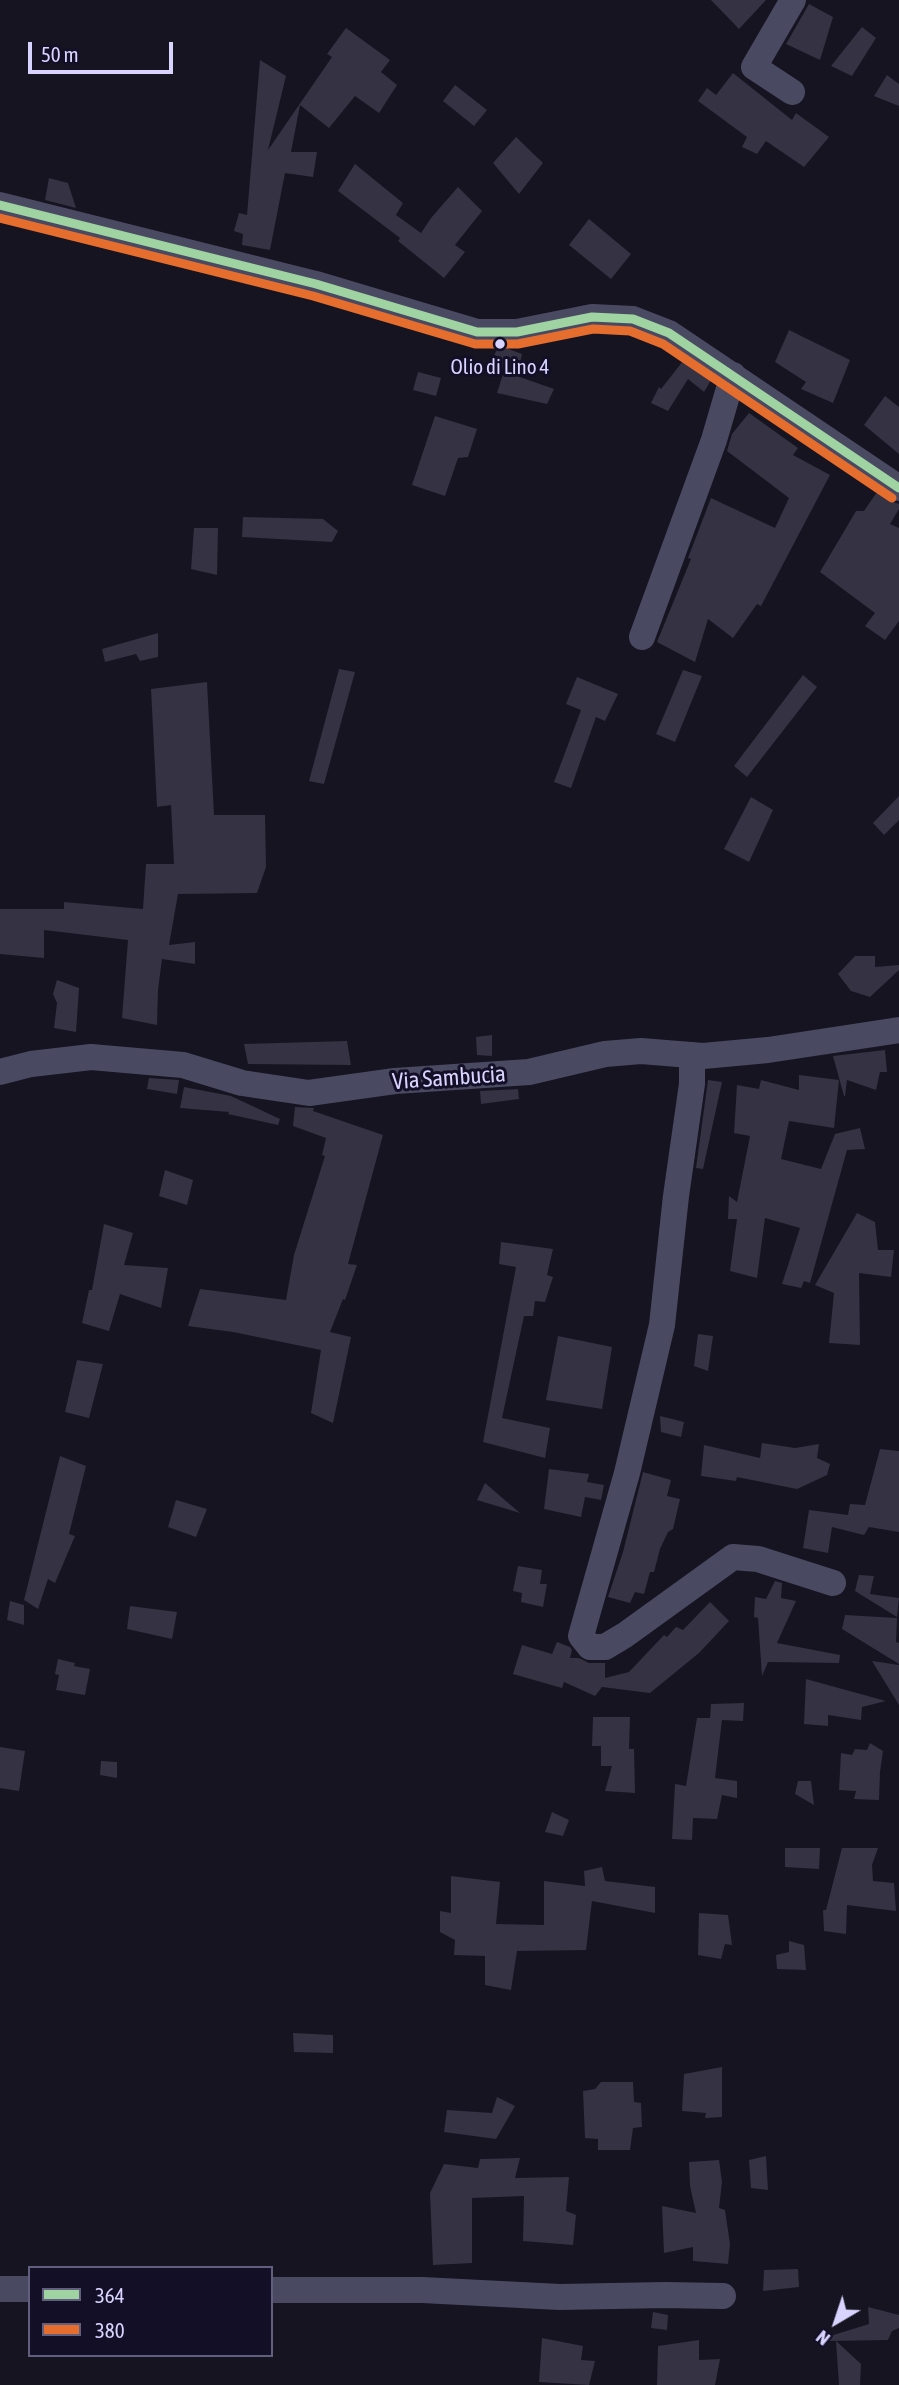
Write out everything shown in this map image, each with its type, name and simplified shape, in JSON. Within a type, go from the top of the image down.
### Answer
[{"type":"street","points":[[792,92],[754,67],[793,0]]},
{"type":"street","points":[[0,205],[316,284],[477,332],[517,332],[592,317],[633,319],[669,333],[899,488]]},
{"type":"street","points":[[642,637],[714,440],[733,375]]},
{"type":"street","name":"Via Sambucia","points":[[0,1072],[31,1064],[91,1057],[184,1065],[242,1083],[309,1093],[395,1081],[529,1072],[605,1054],[641,1051],[692,1055],[768,1051],[899,1030]]},
{"type":"street","points":[[692,1055],[692,1084],[662,1325],[627,1474],[581,1636],[590,1647],[605,1647],[733,1557],[758,1559],[833,1583]]},
{"type":"street","points":[[0,2289],[28,2289]]},
{"type":"street","points":[[273,2290],[422,2290],[560,2297],[723,2296]]},
{"type":"building","points":[[711,0],[766,0],[739,29]]},
{"type":"building","points":[[809,4],[833,17],[820,60],[786,44]]},
{"type":"building","points":[[862,27],[876,38],[852,76],[831,66]]},
{"type":"building","points":[[346,28],[390,60],[381,72],[397,85],[379,113],[355,96],[329,128],[300,105],[291,152],[317,152],[313,177],[285,173],[270,250],[242,245],[243,234],[234,231],[239,213],[247,215],[260,60],[286,76],[268,150],[332,57],[327,54]]},
{"type":"building","points":[[733,73],[792,120],[796,113],[829,137],[804,167],[766,141],[757,154],[742,147],[747,137],[698,101],[707,88],[716,95]]},
{"type":"building","points":[[887,75],[899,84],[899,106],[874,96]]},
{"type":"building","points":[[455,85],[487,110],[474,126],[443,101]]},
{"type":"building","points":[[516,137],[543,163],[519,194],[493,163]]},
{"type":"building","points":[[355,164],[403,203],[396,215],[421,233],[458,187],[482,211],[455,245],[465,252],[444,278],[398,241],[400,238],[338,191]]},
{"type":"building","points":[[49,178],[68,183],[76,208],[45,200]]},
{"type":"building","points":[[589,219],[631,254],[611,279],[569,245]]},
{"type":"building","points":[[789,330],[850,360],[833,403],[801,389],[806,382],[775,362]]},
{"type":"building","points":[[498,348],[522,354],[517,376],[554,389],[547,404],[497,393],[504,371],[507,372],[492,359]]},
{"type":"building","points":[[683,361],[711,380],[704,392],[688,379],[668,411],[651,403],[659,387],[661,389]]},
{"type":"building","points":[[418,372],[441,378],[436,396],[413,390]]},
{"type":"building","points":[[885,396],[899,407],[899,454],[864,425]]},
{"type":"building","points":[[749,413],[798,448],[793,455],[830,475],[761,606],[757,604],[733,638],[708,619],[695,662],[657,642],[691,559],[688,558],[711,498],[775,528],[789,498],[727,451],[732,434]]},
{"type":"building","points":[[435,416],[477,429],[468,457],[458,458],[445,496],[412,485]]},
{"type":"building","points":[[877,492],[899,504],[890,524],[899,528],[899,621],[885,640],[865,626],[875,613],[820,572],[856,511],[864,511]]},
{"type":"building","points":[[243,517],[323,519],[338,531],[332,542],[242,537]]},
{"type":"building","points":[[194,528],[218,528],[217,575],[191,569]]},
{"type":"building","points":[[158,633],[158,657],[140,661],[136,654],[105,662],[102,649]]},
{"type":"building","points":[[339,669],[355,672],[324,784],[309,781]]},
{"type":"building","points":[[683,670],[702,676],[675,742],[656,734]]},
{"type":"building","points":[[803,675],[817,687],[747,777],[734,766]]},
{"type":"building","points":[[577,677],[618,694],[605,721],[596,717],[571,788],[554,782],[581,710],[566,704]]},
{"type":"building","points":[[207,682],[214,815],[265,815],[266,867],[257,893],[178,894],[169,945],[195,942],[195,964],[162,959],[157,1025],[122,1018],[128,940],[44,930],[44,958],[0,954],[0,909],[64,909],[64,902],[143,909],[146,864],[174,864],[171,805],[157,807],[151,689]]},
{"type":"building","points":[[899,796],[899,820],[884,835],[873,823]]},
{"type":"building","points":[[751,797],[773,810],[749,862],[724,849]]},
{"type":"building","points":[[855,956],[875,956],[875,967],[899,965],[899,970],[870,997],[851,991],[838,974]]},
{"type":"building","points":[[57,980],[79,988],[76,1032],[54,1028],[57,1003],[53,994]]},
{"type":"building","points":[[492,1035],[492,1056],[477,1055],[476,1037]]},
{"type":"building","points":[[347,1041],[351,1065],[248,1064],[244,1044]]},
{"type":"building","points":[[885,1050],[887,1072],[880,1072],[876,1090],[847,1080],[844,1096],[833,1056]]},
{"type":"building","points":[[799,1075],[839,1080],[834,1128],[789,1121],[781,1159],[821,1169],[835,1134],[860,1128],[865,1149],[847,1150],[810,1283],[804,1281],[801,1288],[782,1284],[800,1228],[765,1218],[757,1278],[730,1271],[737,1219],[728,1219],[729,1196],[737,1202],[750,1136],[734,1133],[737,1085],[759,1089],[761,1080],[799,1090]]},
{"type":"building","points":[[149,1078],[179,1080],[177,1094],[147,1089]]},
{"type":"building","points":[[708,1080],[722,1082],[703,1169],[696,1168]]},
{"type":"building","points":[[184,1087],[231,1096],[280,1119],[278,1125],[228,1114],[229,1112],[180,1108]]},
{"type":"building","points":[[518,1089],[519,1099],[481,1104],[480,1091]]},
{"type":"building","points":[[295,1107],[314,1108],[313,1111],[383,1135],[348,1264],[357,1265],[330,1332],[351,1337],[333,1423],[311,1413],[321,1350],[188,1326],[200,1289],[286,1300],[294,1255],[325,1156],[322,1155],[326,1138],[293,1126]]},
{"type":"building","points":[[165,1170],[193,1180],[187,1205],[159,1196]]},
{"type":"building","points":[[857,1213],[875,1222],[878,1250],[894,1250],[891,1277],[859,1273],[860,1345],[829,1343],[834,1293],[815,1285]]},
{"type":"building","points":[[104,1224],[133,1233],[124,1265],[168,1268],[161,1308],[120,1294],[109,1331],[82,1323],[89,1290],[92,1290]]},
{"type":"building","points":[[501,1242],[553,1249],[547,1275],[553,1277],[545,1302],[535,1301],[533,1316],[524,1316],[502,1418],[550,1428],[545,1458],[483,1442],[516,1267],[499,1264]]},
{"type":"building","points":[[698,1334],[713,1336],[708,1371],[694,1366]]},
{"type":"building","points":[[558,1336],[612,1347],[602,1409],[546,1400]]},
{"type":"building","points":[[77,1360],[103,1364],[89,1418],[65,1412]]},
{"type":"building","points":[[660,1416],[684,1422],[681,1437],[661,1432]]},
{"type":"building","points":[[762,1443],[795,1448],[819,1444],[817,1458],[830,1464],[827,1475],[797,1489],[737,1477],[736,1481],[701,1476],[704,1445],[760,1458]]},
{"type":"building","points":[[880,1449],[899,1451],[899,1532],[869,1527],[864,1535],[832,1527],[828,1553],[803,1548],[809,1510],[848,1515],[850,1504],[865,1505]]},
{"type":"building","points":[[60,1456],[86,1466],[69,1534],[75,1536],[55,1583],[48,1579],[38,1609],[24,1600]]},
{"type":"building","points":[[549,1469],[589,1474],[587,1482],[604,1485],[601,1500],[585,1497],[581,1517],[544,1509]]},
{"type":"building","points":[[643,1472],[671,1480],[667,1496],[680,1499],[673,1529],[668,1532],[660,1549],[644,1594],[635,1592],[630,1603],[608,1597],[623,1552]]},
{"type":"building","points":[[485,1483],[520,1513],[477,1500]]},
{"type":"building","points":[[176,1500],[207,1509],[196,1537],[168,1527]]},
{"type":"building","points":[[518,1566],[542,1570],[540,1584],[547,1584],[543,1607],[521,1602],[522,1593],[513,1591]]},
{"type":"building","points":[[859,1575],[874,1576],[870,1594],[899,1598],[897,1617],[855,1591]]},
{"type":"building","points":[[775,1581],[782,1583],[781,1598],[796,1601],[777,1643],[840,1655],[839,1663],[768,1662],[762,1676],[758,1618],[754,1617],[755,1597],[766,1599]]},
{"type":"building","points":[[10,1601],[24,1605],[24,1625],[7,1620]]},
{"type":"building","points":[[710,1602],[729,1621],[699,1653],[650,1693],[602,1687],[595,1696],[564,1682],[562,1688],[513,1674],[522,1645],[552,1654],[557,1642],[570,1647],[570,1658],[579,1658],[589,1663],[605,1663],[605,1678],[629,1672],[664,1635],[667,1637],[676,1627],[683,1630]]},
{"type":"building","points":[[130,1606],[177,1612],[172,1639],[127,1629]]},
{"type":"building","points":[[845,1615],[897,1618],[899,1664],[842,1629]]},
{"type":"building","points":[[58,1659],[90,1669],[85,1695],[56,1690]]},
{"type":"building","points":[[872,1661],[899,1665],[899,1705]]},
{"type":"building","points":[[806,1679],[886,1701],[862,1707],[861,1720],[828,1715],[828,1726],[804,1724]]},
{"type":"building","points":[[744,1703],[743,1721],[722,1720],[715,1778],[737,1781],[737,1798],[722,1795],[717,1819],[693,1818],[692,1840],[672,1839],[675,1784],[686,1786],[697,1718],[710,1718],[711,1704]]},
{"type":"building","points":[[593,1717],[630,1717],[629,1749],[634,1749],[635,1793],[605,1791],[612,1766],[601,1766],[601,1746],[592,1746]]},
{"type":"building","points":[[870,1743],[883,1751],[879,1800],[854,1799],[856,1791],[839,1790],[841,1753],[852,1755],[855,1749],[867,1750]]},
{"type":"building","points":[[0,1747],[25,1751],[19,1791],[0,1788]]},
{"type":"building","points":[[101,1761],[117,1762],[117,1778],[100,1775]]},
{"type":"building","points":[[798,1781],[811,1781],[814,1805],[795,1794]]},
{"type":"building","points":[[552,1812],[569,1820],[563,1836],[545,1832]]},
{"type":"building","points":[[785,1848],[820,1848],[819,1869],[785,1867]]},
{"type":"building","points":[[842,1848],[878,1848],[872,1865],[873,1881],[894,1883],[896,1911],[847,1905],[846,1934],[824,1931],[823,1910],[826,1910]]},
{"type":"building","points":[[602,1867],[605,1881],[655,1887],[655,1913],[592,1901],[586,1950],[517,1951],[511,1990],[485,1985],[485,1956],[454,1955],[455,1940],[440,1932],[440,1911],[451,1913],[451,1876],[500,1882],[496,1924],[544,1925],[544,1881],[585,1886],[584,1871]]},
{"type":"building","points":[[699,1913],[728,1915],[732,1945],[725,1944],[721,1959],[698,1955]]},
{"type":"building","points":[[789,1941],[804,1945],[806,1970],[777,1969],[776,1955],[789,1952]]},
{"type":"building","points":[[293,2033],[333,2035],[333,2053],[294,2052]]},
{"type":"building","points":[[722,2067],[722,2117],[705,2118],[706,2113],[682,2111],[684,2074]]},
{"type":"building","points":[[601,2082],[633,2082],[634,2102],[641,2103],[642,2127],[633,2128],[630,2150],[598,2150],[598,2139],[585,2138],[583,2091],[595,2089]]},
{"type":"building","points":[[497,2097],[515,2106],[496,2139],[444,2132],[447,2110],[492,2113]]},
{"type":"building","points":[[766,2156],[768,2190],[751,2188],[749,2160]]},
{"type":"building","points":[[520,2158],[515,2178],[569,2177],[566,2211],[576,2215],[573,2245],[523,2241],[524,2196],[472,2198],[472,2263],[433,2265],[430,2193],[444,2164],[478,2168],[480,2159]]},
{"type":"building","points":[[719,2160],[722,2182],[719,2208],[725,2210],[730,2244],[728,2264],[693,2261],[693,2247],[664,2253],[662,2206],[696,2213],[690,2186],[689,2162]]},
{"type":"building","points":[[798,2269],[799,2287],[763,2291],[764,2270]]},
{"type":"building","points":[[868,2307],[899,2315],[899,2328],[892,2331],[888,2340],[828,2341],[827,2337],[869,2324]]},
{"type":"building","points":[[653,2312],[668,2315],[667,2330],[651,2328]]},
{"type":"building","points":[[542,2338],[583,2346],[581,2360],[595,2361],[589,2385],[539,2382]]},
{"type":"building","points":[[699,2340],[699,2360],[720,2359],[715,2385],[657,2385],[658,2346]]},
{"type":"building","points":[[836,2341],[861,2364],[860,2385],[839,2385]]},
{"type":"transit line","name":"364","points":[[0,205],[316,284],[477,332],[517,332],[592,317],[633,319],[669,333],[899,488]]},
{"type":"transit line","name":"380","points":[[0,218],[313,296],[475,344],[518,344],[593,329],[630,331],[663,344],[892,498]]},
{"type":"place","name":"Olio di Lino 4","points":[[500,344]]}]
